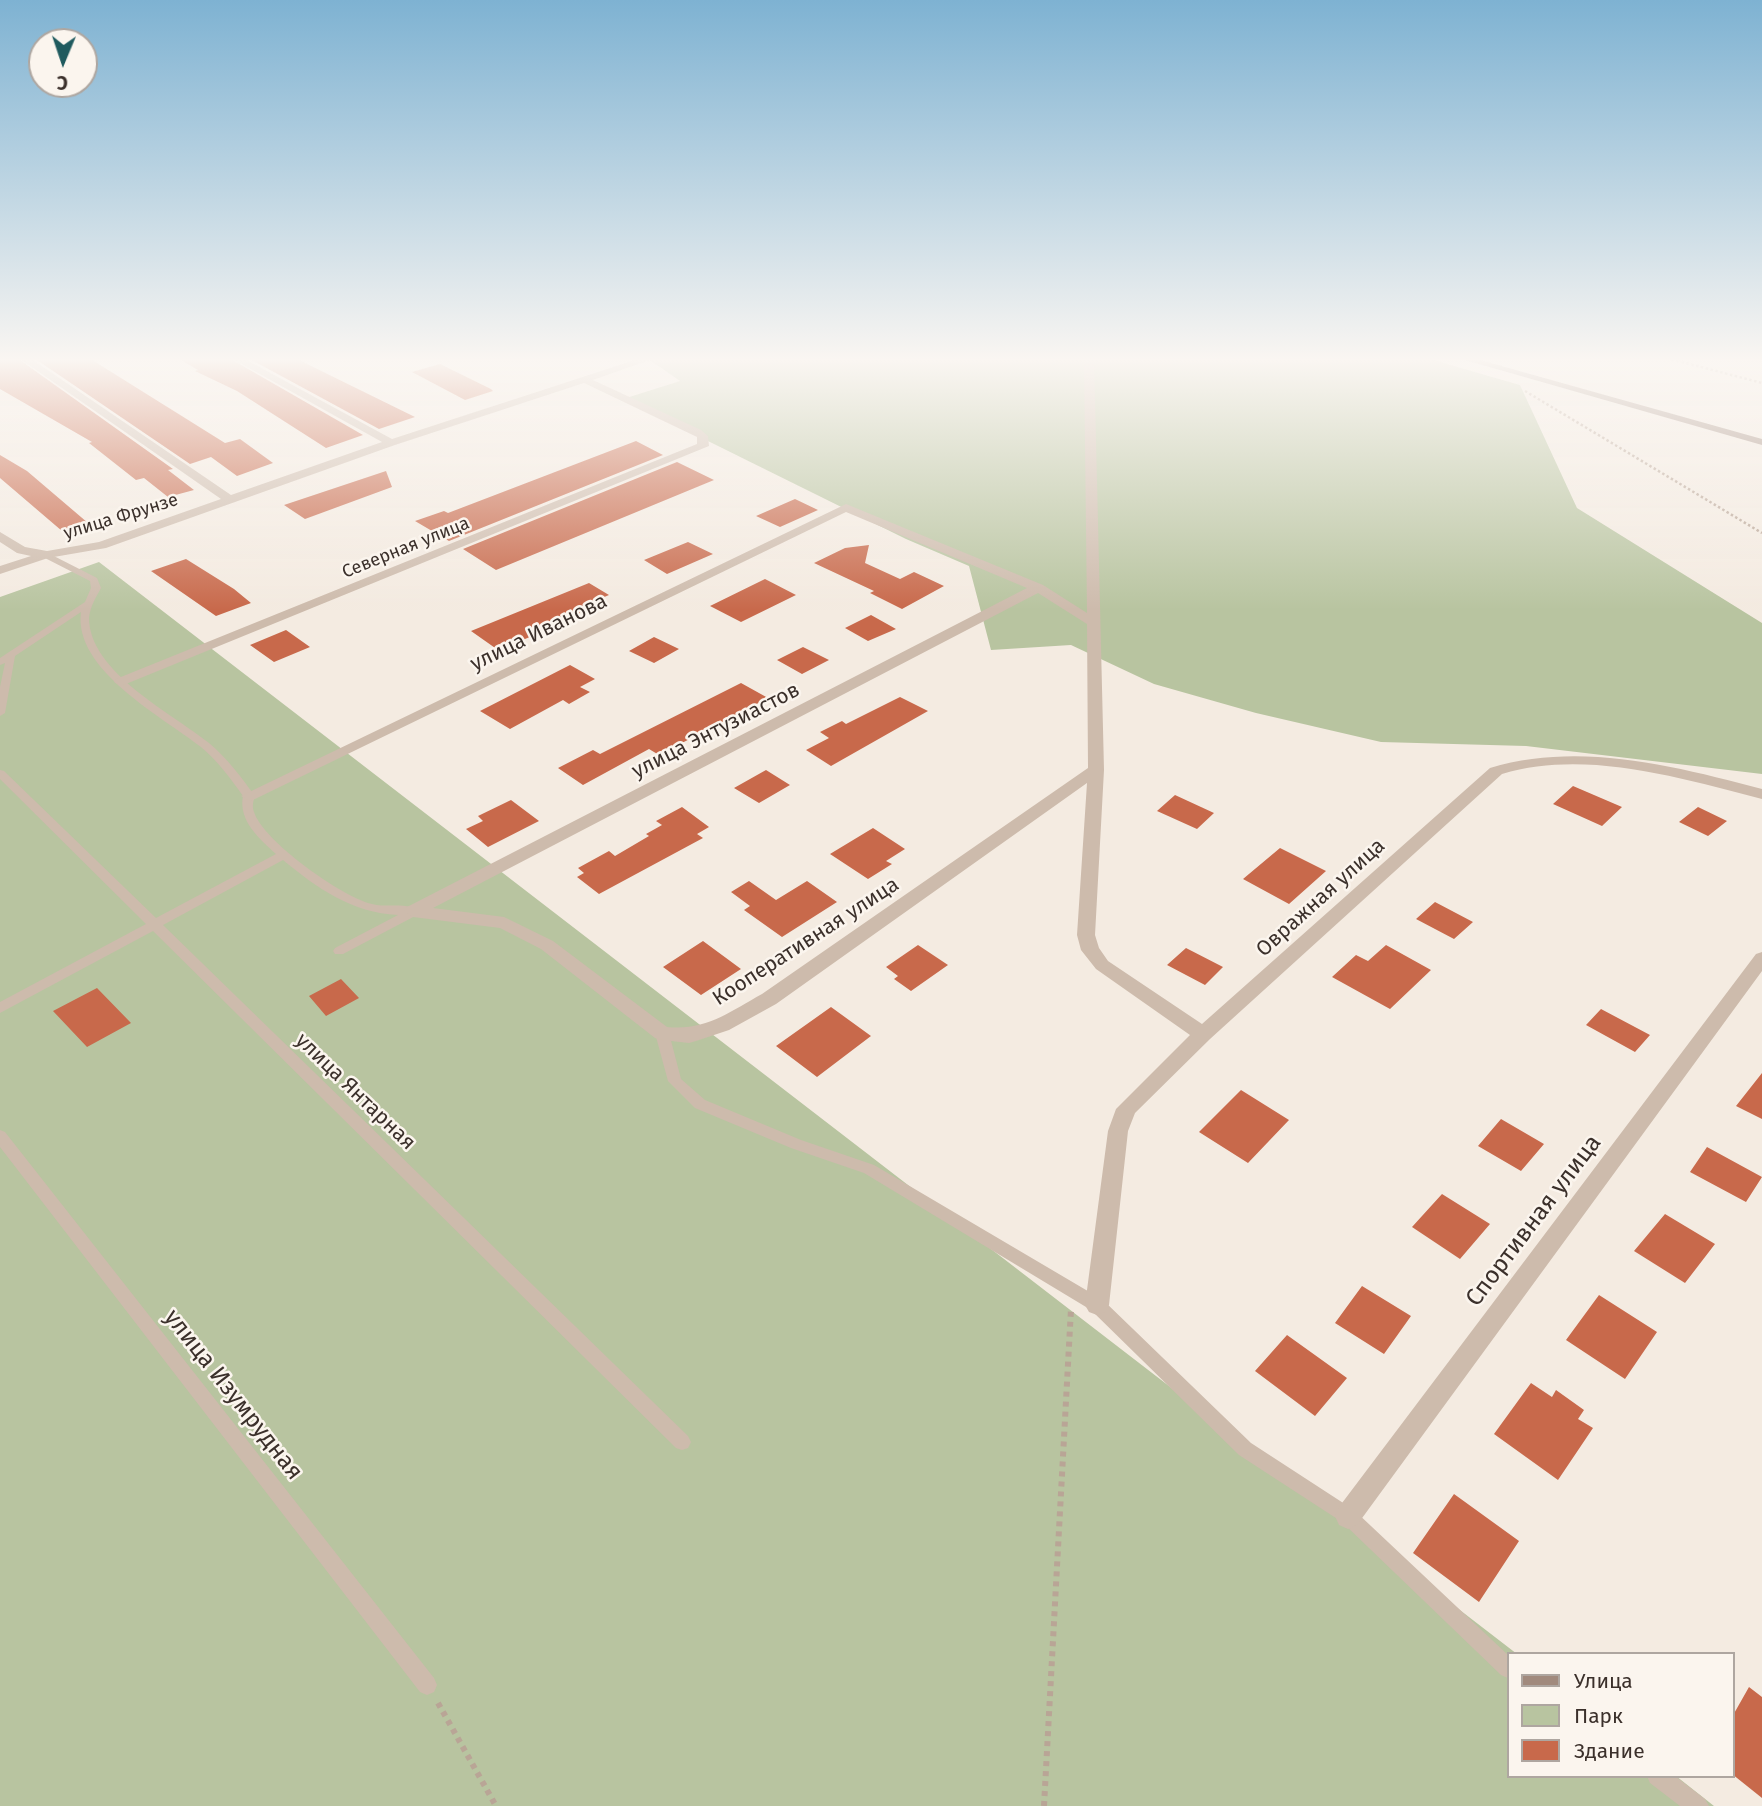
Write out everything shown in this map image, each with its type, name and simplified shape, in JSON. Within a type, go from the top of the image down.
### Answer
[{"type":"street","points":[[146,442],[230,500]]},
{"type":"street","name":"Северная улица","points":[[121,682],[703,446],[703,442]]},
{"type":"street","points":[[1091,442],[1096,770],[1086,935],[1090,950],[1102,965],[1203,1034]]},
{"type":"street","name":"улица Фрунзе","points":[[0,570],[46,555],[102,545],[391,443]]},
{"type":"street","name":"улица Иванова","points":[[249,796],[846,508],[1038,588]]},
{"type":"street","points":[[0,536],[21,550],[46,555]]},
{"type":"street","points":[[1038,588],[1094,623]]},
{"type":"street","name":"улица Энтузиастов","points":[[413,911],[1038,588]]},
{"type":"street","name":"Овражная улица","points":[[1097,1305],[1118,1131],[1126,1109],[1203,1034],[1496,771],[1512,763],[1564,760],[1609,764],[1692,778],[1762,794]]},
{"type":"street","name":"Кооперативная улица","points":[[662,1033],[689,1036],[722,1025],[769,999],[1096,770]]},
{"type":"street","points":[[413,911],[504,923],[547,944],[662,1033]]},
{"type":"street","name":"Спортивная улица","points":[[1348,1516],[1762,958]]},
{"type":"lane","points":[[46,555],[94,580],[96,587],[88,604],[85,623],[89,637],[105,666],[121,682],[206,747],[230,769],[249,796],[247,810],[256,829],[285,854],[351,901],[370,908],[413,911]]},
{"type":"lane","points":[[0,662],[88,604]]},
{"type":"lane","points":[[0,713],[11,657]]},
{"type":"lane","name":"улица Янтарная","points":[[0,773],[682,1442]]},
{"type":"lane","points":[[0,1007],[285,854]]},
{"type":"lane","points":[[339,951],[413,911]]},
{"type":"lane","points":[[662,1033],[675,1081],[700,1104],[796,1144],[869,1169],[1097,1305],[1245,1449],[1348,1516],[1506,1666]]},
{"type":"lane","name":"улица Изумрудная","points":[[0,1136],[427,1685]]},
{"type":"lane","points":[[1660,1778],[1698,1806]]},
{"type":"path","points":[[1612,442],[1762,533]]},
{"type":"path","points":[[1044,1806],[1072,1290]]},
{"type":"path","points":[[427,1685],[496,1806]]},
{"type":"green space","points":[[710,442],[1547,442],[1577,508],[1762,623],[1762,774],[1526,746],[1381,742],[1256,713],[1154,684],[1071,645],[991,650],[969,566],[906,539]]},
{"type":"green space","points":[[99,562],[1514,1652],[1506,1652],[1506,1778],[1679,1778],[1714,1806],[0,1806],[0,597]]},
{"type":"building","points":[[135,442],[173,469],[168,470],[194,490],[168,497],[144,478],[136,480],[89,443]]},
{"type":"building","points":[[158,442],[245,442],[273,463],[237,476],[211,457],[190,464]]},
{"type":"building","points":[[317,442],[342,442],[326,448]]},
{"type":"building","points":[[633,442],[638,442],[663,455],[449,541],[415,521],[444,511],[448,513]]},
{"type":"building","points":[[0,455],[27,471],[88,523],[62,531],[0,478]]},
{"type":"building","points":[[677,462],[714,480],[496,570],[463,549]]},
{"type":"building","points":[[386,471],[392,487],[305,519],[284,505]]},
{"type":"building","points":[[795,499],[818,510],[780,527],[756,516]]},
{"type":"building","points":[[688,542],[713,554],[667,574],[644,560]]},
{"type":"building","points":[[869,545],[865,563],[900,579],[914,572],[944,586],[902,609],[870,593],[874,591],[814,563],[845,548]]},
{"type":"building","points":[[186,559],[251,603],[216,616],[151,571]]},
{"type":"building","points":[[765,579],[796,595],[741,622],[710,606]]},
{"type":"building","points":[[589,583],[609,595],[583,606],[588,610],[548,626],[552,628],[498,650],[471,631]]},
{"type":"building","points":[[871,615],[896,629],[868,641],[845,628]]},
{"type":"building","points":[[286,630],[310,647],[274,662],[250,645]]},
{"type":"building","points":[[654,637],[679,649],[654,663],[629,651]]},
{"type":"building","points":[[803,647],[829,660],[802,674],[777,660]]},
{"type":"building","points":[[570,665],[595,679],[580,687],[590,692],[569,704],[563,700],[510,729],[480,711]]},
{"type":"building","points":[[741,683],[768,698],[659,755],[649,749],[583,785],[558,768],[593,750],[600,754]]},
{"type":"building","points":[[900,697],[928,711],[831,766],[806,750],[829,738],[820,732],[842,721],[846,724]]},
{"type":"building","points":[[766,770],[790,785],[759,803],[734,788]]},
{"type":"building","points":[[1573,786],[1622,807],[1602,826],[1553,804]]},
{"type":"building","points":[[1175,795],[1214,813],[1197,829],[1157,811]]},
{"type":"building","points":[[511,800],[539,821],[488,847],[466,829],[483,821],[478,816]]},
{"type":"building","points":[[682,807],[709,827],[697,834],[703,838],[599,894],[577,877],[584,873],[578,868],[609,851],[615,856],[662,825],[656,821]]},
{"type":"building","points":[[1698,807],[1727,821],[1708,836],[1679,822]]},
{"type":"building","points":[[873,828],[905,849],[886,861],[892,864],[868,879],[830,854]]},
{"type":"building","points":[[1280,848],[1326,871],[1289,904],[1243,879]]},
{"type":"building","points":[[749,881],[776,900],[807,881],[837,902],[782,937],[744,910],[750,906],[731,892]]},
{"type":"building","points":[[1435,902],[1473,922],[1454,939],[1416,919]]},
{"type":"building","points":[[703,941],[741,969],[701,995],[663,967]]},
{"type":"building","points":[[918,945],[948,965],[911,991],[894,979],[898,976],[886,967]]},
{"type":"building","points":[[1386,945],[1431,970],[1390,1009],[1332,977],[1356,955],[1368,961]]},
{"type":"building","points":[[1186,948],[1223,967],[1205,985],[1167,965]]},
{"type":"building","points":[[341,979],[359,998],[326,1016],[309,996]]},
{"type":"building","points":[[97,988],[131,1023],[87,1047],[53,1011]]},
{"type":"building","points":[[831,1007],[871,1036],[817,1077],[776,1046]]},
{"type":"building","points":[[1601,1009],[1650,1035],[1635,1052],[1586,1025]]},
{"type":"building","points":[[1762,1073],[1762,1119],[1736,1106]]},
{"type":"building","points":[[1241,1090],[1289,1120],[1248,1163],[1199,1132]]},
{"type":"building","points":[[1501,1119],[1544,1144],[1521,1171],[1478,1146]]},
{"type":"building","points":[[1707,1147],[1762,1177],[1746,1202],[1690,1172]]},
{"type":"building","points":[[1442,1194],[1490,1224],[1460,1259],[1412,1227]]},
{"type":"building","points":[[1665,1214],[1715,1244],[1685,1283],[1634,1251]]},
{"type":"building","points":[[1362,1286],[1411,1316],[1384,1354],[1335,1323]]},
{"type":"building","points":[[1599,1295],[1657,1332],[1625,1379],[1566,1340]]},
{"type":"building","points":[[1287,1335],[1347,1378],[1315,1416],[1255,1371]]},
{"type":"building","points":[[1531,1383],[1552,1397],[1556,1390],[1584,1410],[1578,1419],[1593,1428],[1558,1480],[1494,1434]]},
{"type":"building","points":[[1454,1494],[1519,1541],[1479,1602],[1413,1553]]},
{"type":"building","points":[[1749,1687],[1762,1697],[1762,1798],[1734,1776],[1734,1713]]}]
